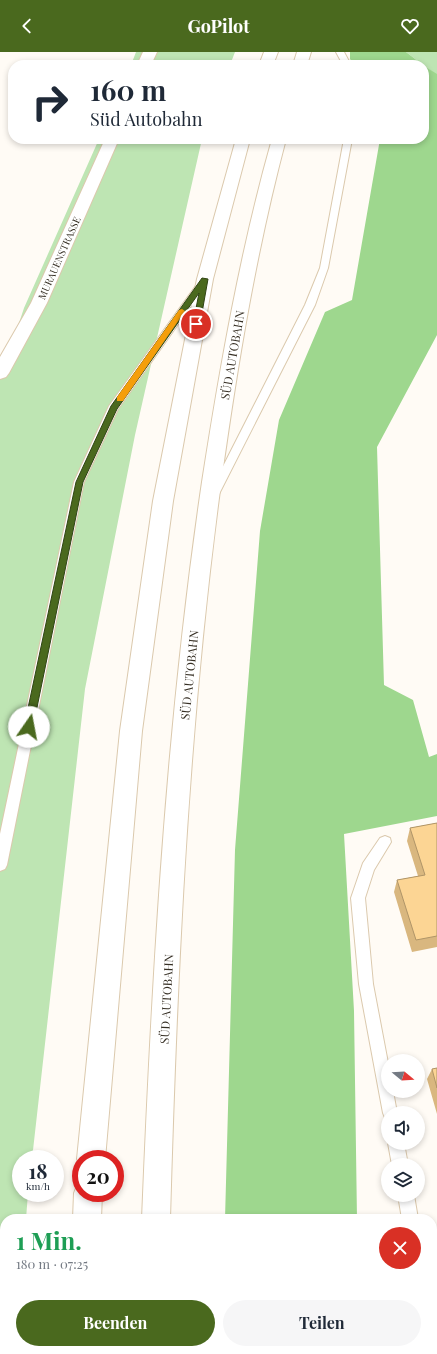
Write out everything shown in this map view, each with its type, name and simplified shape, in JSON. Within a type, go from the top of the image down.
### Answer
[{"type":"main road","name":"MURAUENSTRASSE","points":[[0,374],[39,303],[110,144]]},
{"type":"main road","points":[[92,1150],[131,732],[163,501],[204,279],[242,144]]},
{"type":"main road","name":"SÜD AUTOBAHN","points":[[156,1214],[172,869],[189,662],[207,507],[231,354],[269,173],[278,144]]},
{"type":"main road","points":[[87,1214],[88,1202]]},
{"type":"lane","points":[[207,507],[310,306],[324,268],[347,144]]},
{"type":"lane","points":[[0,865],[80,482],[113,408],[204,279]]},
{"type":"lane","points":[[385,842],[368,867],[358,898],[366,984],[389,1106]]},
{"type":"lane","points":[[407,1202],[409,1214]]},
{"type":"green space","points":[[136,52],[235,52],[232,60],[133,60]]},
{"type":"green space","points":[[350,52],[406,52],[416,60],[351,60]]},
{"type":"green space","points":[[406,52],[437,52],[437,74],[429,69],[429,60],[417,60]]},
{"type":"green space","points":[[429,69],[437,74],[437,335],[377,447],[384,685],[413,700],[429,757],[437,754],[437,816],[344,834],[354,1011],[357,1214],[225,1214],[235,850],[260,531],[279,420],[325,312],[352,300],[379,144],[429,144]]},
{"type":"green space","points":[[97,144],[201,144],[135,435],[85,689],[33,1150],[12,1150],[12,1202],[27,1202],[26,1214],[0,1214],[0,373],[5,365],[24,308]]},
{"type":"building","points":[[437,823],[437,936],[416,940],[397,880],[425,875],[410,828]]},
{"type":"building","points":[[437,1068],[437,1088],[432,1069]]},
{"type":"slow traffic","points":[[120,399],[182,311]]},
{"type":"route","points":[[29,727],[80,482],[113,408],[204,279],[196,324]]}]
